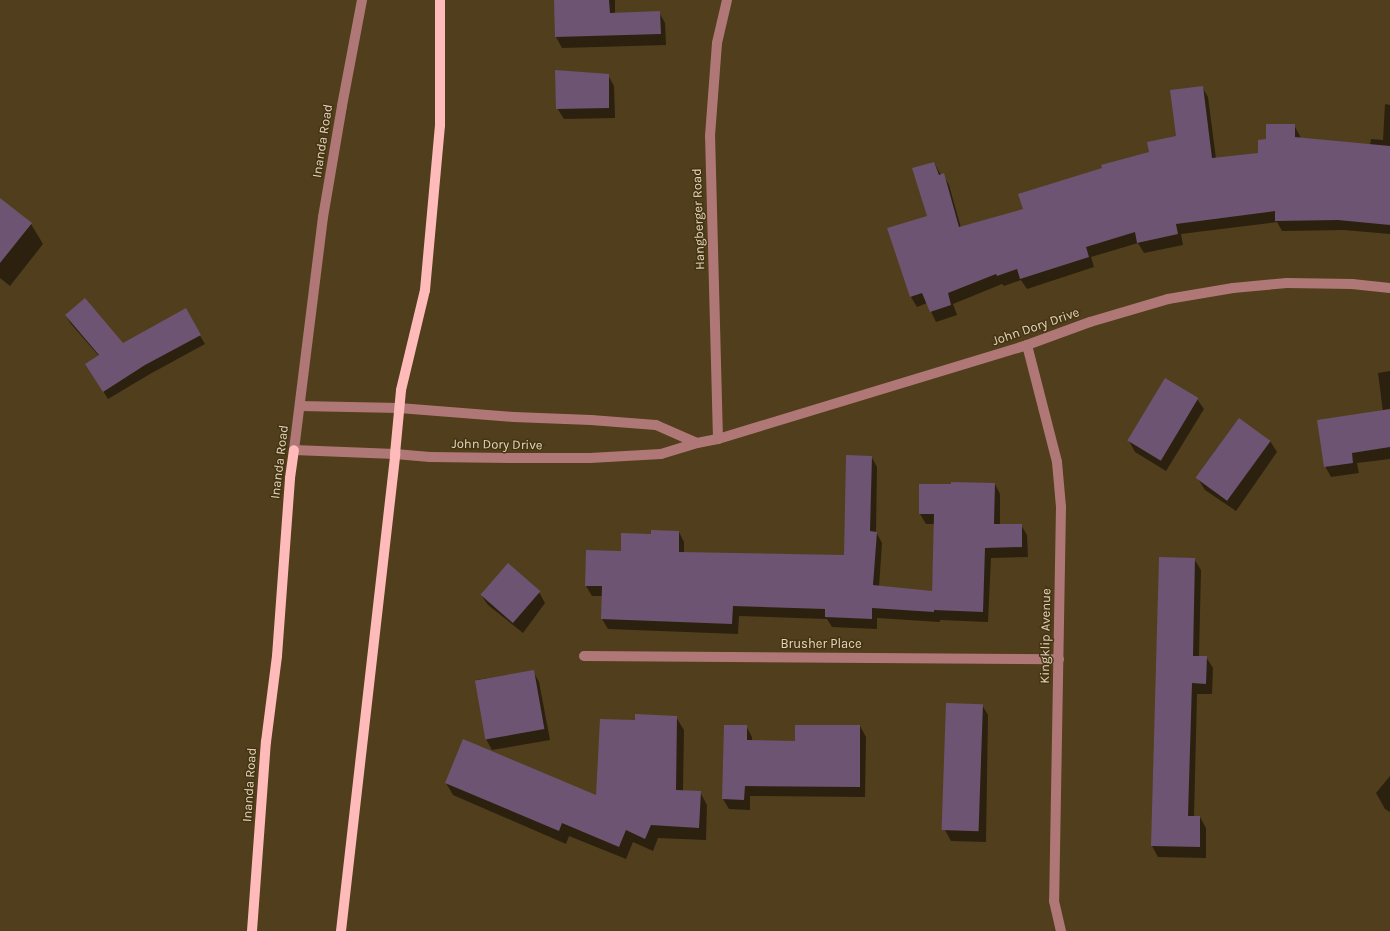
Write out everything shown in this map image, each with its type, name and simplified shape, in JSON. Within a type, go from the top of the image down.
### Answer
[{"type":"main road","points":[[341,931],[401,390],[425,290],[440,125],[440,0]]},
{"type":"main road","name":"Inanda Road","points":[[252,931],[266,742],[277,656],[290,478],[294,450]]},
{"type":"street","name":"Inanda Road","points":[[294,450],[324,217],[342,106],[362,0]]},
{"type":"street","name":"Hangberger Road","points":[[718,439],[710,136],[717,43],[727,0]]},
{"type":"street","name":"John Dory Drive","points":[[294,450],[430,457],[590,458],[661,454],[697,443],[718,439],[1027,345],[1090,322],[1168,299],[1233,288],[1287,283],[1352,284],[1390,288]]},
{"type":"street","name":"Kingklip Avenue","points":[[1027,345],[1058,469],[1061,507],[1054,900],[1061,931]]},
{"type":"street","points":[[300,406],[399,408],[514,417],[591,420],[656,425],[697,443]]},
{"type":"street","name":"Brusher Place","points":[[584,656],[1059,659]]},
{"type":"building","points":[[554,0],[609,0],[610,13],[660,11],[661,34],[555,37]]},
{"type":"building","points":[[555,70],[609,74],[609,108],[556,109]]},
{"type":"building","points":[[1203,86],[1212,158],[1258,153],[1258,140],[1266,139],[1266,124],[1295,124],[1295,137],[1390,146],[1390,225],[1338,220],[1275,221],[1275,211],[1176,224],[1178,234],[1137,243],[1135,232],[1086,247],[1089,257],[1020,279],[1017,269],[997,276],[996,274],[948,293],[951,305],[930,312],[922,293],[910,297],[887,228],[927,216],[912,168],[934,162],[939,175],[944,173],[959,227],[1023,209],[1018,194],[1102,168],[1101,165],[1149,152],[1147,142],[1176,136],[1170,90]]},
{"type":"building","points":[[0,198],[32,223],[0,263]]},
{"type":"building","points":[[85,298],[123,343],[186,308],[201,335],[145,365],[103,392],[85,364],[99,355],[65,315]]},
{"type":"building","points":[[1165,378],[1198,398],[1161,461],[1127,441]]},
{"type":"building","points":[[1390,409],[1390,447],[1352,453],[1353,463],[1324,467],[1317,420]]},
{"type":"building","points":[[1239,418],[1271,441],[1227,501],[1196,478]]},
{"type":"building","points":[[846,455],[872,456],[870,531],[877,532],[873,585],[932,591],[934,514],[919,514],[919,484],[951,484],[951,482],[995,483],[994,524],[1022,524],[1022,547],[985,548],[983,612],[934,610],[934,612],[872,608],[872,619],[825,617],[825,609],[733,606],[732,624],[601,619],[602,586],[585,586],[586,550],[621,551],[621,533],[651,534],[651,530],[679,531],[679,552],[844,555]]},
{"type":"building","points":[[1159,557],[1195,558],[1193,656],[1207,656],[1206,684],[1192,683],[1188,816],[1200,816],[1200,847],[1151,846]]},
{"type":"building","points":[[508,563],[540,591],[513,623],[480,595]]},
{"type":"building","points":[[534,670],[544,729],[485,740],[475,680]]},
{"type":"building","points":[[946,703],[983,704],[979,831],[942,830]]},
{"type":"building","points":[[635,714],[677,716],[676,790],[701,791],[699,828],[651,825],[645,839],[626,830],[619,847],[562,823],[559,831],[445,783],[463,739],[596,795],[600,719],[635,720]]},
{"type":"building","points":[[724,725],[747,725],[747,740],[795,741],[795,725],[860,725],[860,787],[745,786],[744,800],[722,799]]}]
